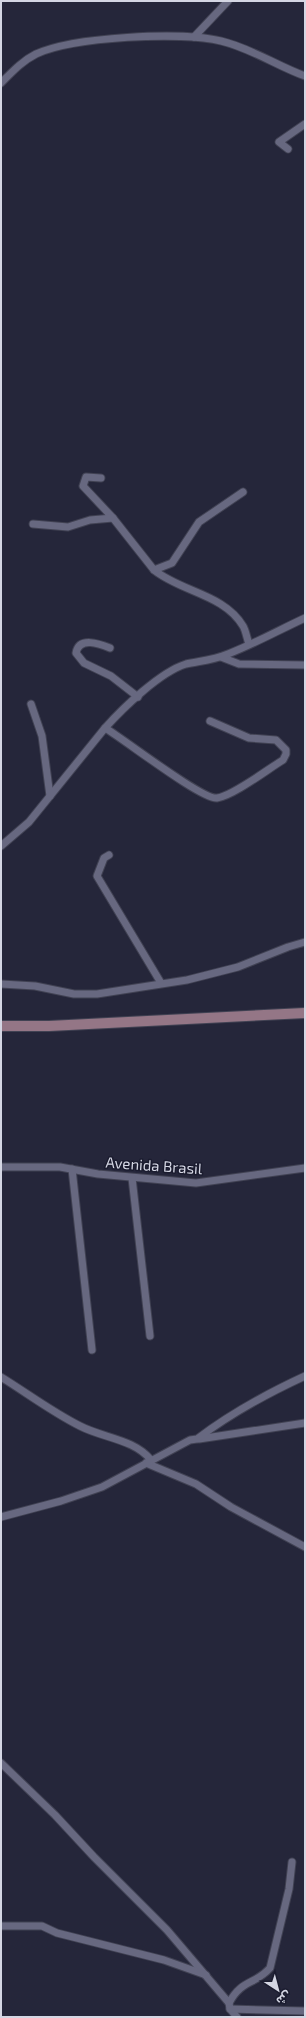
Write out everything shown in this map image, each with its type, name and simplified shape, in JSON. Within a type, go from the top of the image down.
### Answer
[{"type":"main road","points":[[1,1026],[49,1026],[305,1014]]},
{"type":"street","points":[[194,36],[228,1]]},
{"type":"street","points":[[1,83],[28,58],[54,48],[80,43],[194,36],[221,41],[245,48],[288,70],[305,76]]},
{"type":"street","points":[[288,149],[279,142],[305,124]]},
{"type":"street","points":[[101,478],[86,477],[83,486],[113,518],[154,570],[165,578],[217,602],[230,611],[243,627],[249,644]]},
{"type":"street","points":[[154,570],[172,563],[199,522],[243,492]]},
{"type":"street","points":[[33,524],[68,527],[90,520],[113,518]]},
{"type":"street","points":[[1,846],[29,822],[106,728],[138,697],[165,675],[186,664],[221,657],[305,618]]},
{"type":"street","points":[[110,648],[86,642],[80,645],[76,653],[84,663],[110,676],[138,697]]},
{"type":"street","points":[[221,657],[239,664],[305,665]]},
{"type":"street","points":[[31,704],[42,736],[50,796]]},
{"type":"street","points":[[106,728],[211,798],[222,797],[234,791],[283,760],[286,754],[286,750],[276,740],[248,738],[210,721]]},
{"type":"street","points":[[109,855],[104,858],[97,876],[161,983]]},
{"type":"street","points":[[1,984],[35,986],[74,994],[97,994],[188,980],[238,967],[288,947],[305,942]]},
{"type":"street","name":"Avenida Brasil","points":[[1,1168],[60,1167],[132,1178],[196,1183],[305,1168]]},
{"type":"street","points":[[72,1169],[92,1350]]},
{"type":"street","points":[[132,1178],[150,1336]]},
{"type":"street","points":[[197,1439],[242,1408],[268,1393],[305,1376]]},
{"type":"street","points":[[1,1377],[61,1416],[98,1434],[127,1443],[144,1451],[149,1462],[196,1484],[231,1507],[305,1547]]},
{"type":"street","points":[[1,1518],[81,1495],[102,1487],[190,1440],[305,1423]]},
{"type":"street","points":[[1,1763],[155,1916],[206,1975],[237,2017]]},
{"type":"street","points":[[230,2006],[236,1991],[247,1982],[263,1974],[270,1968],[289,1889],[292,1862]]},
{"type":"street","points":[[1,1926],[42,1926],[57,1933],[164,1960],[206,1975]]},
{"type":"street","points":[[230,2006],[305,2011]]}]
